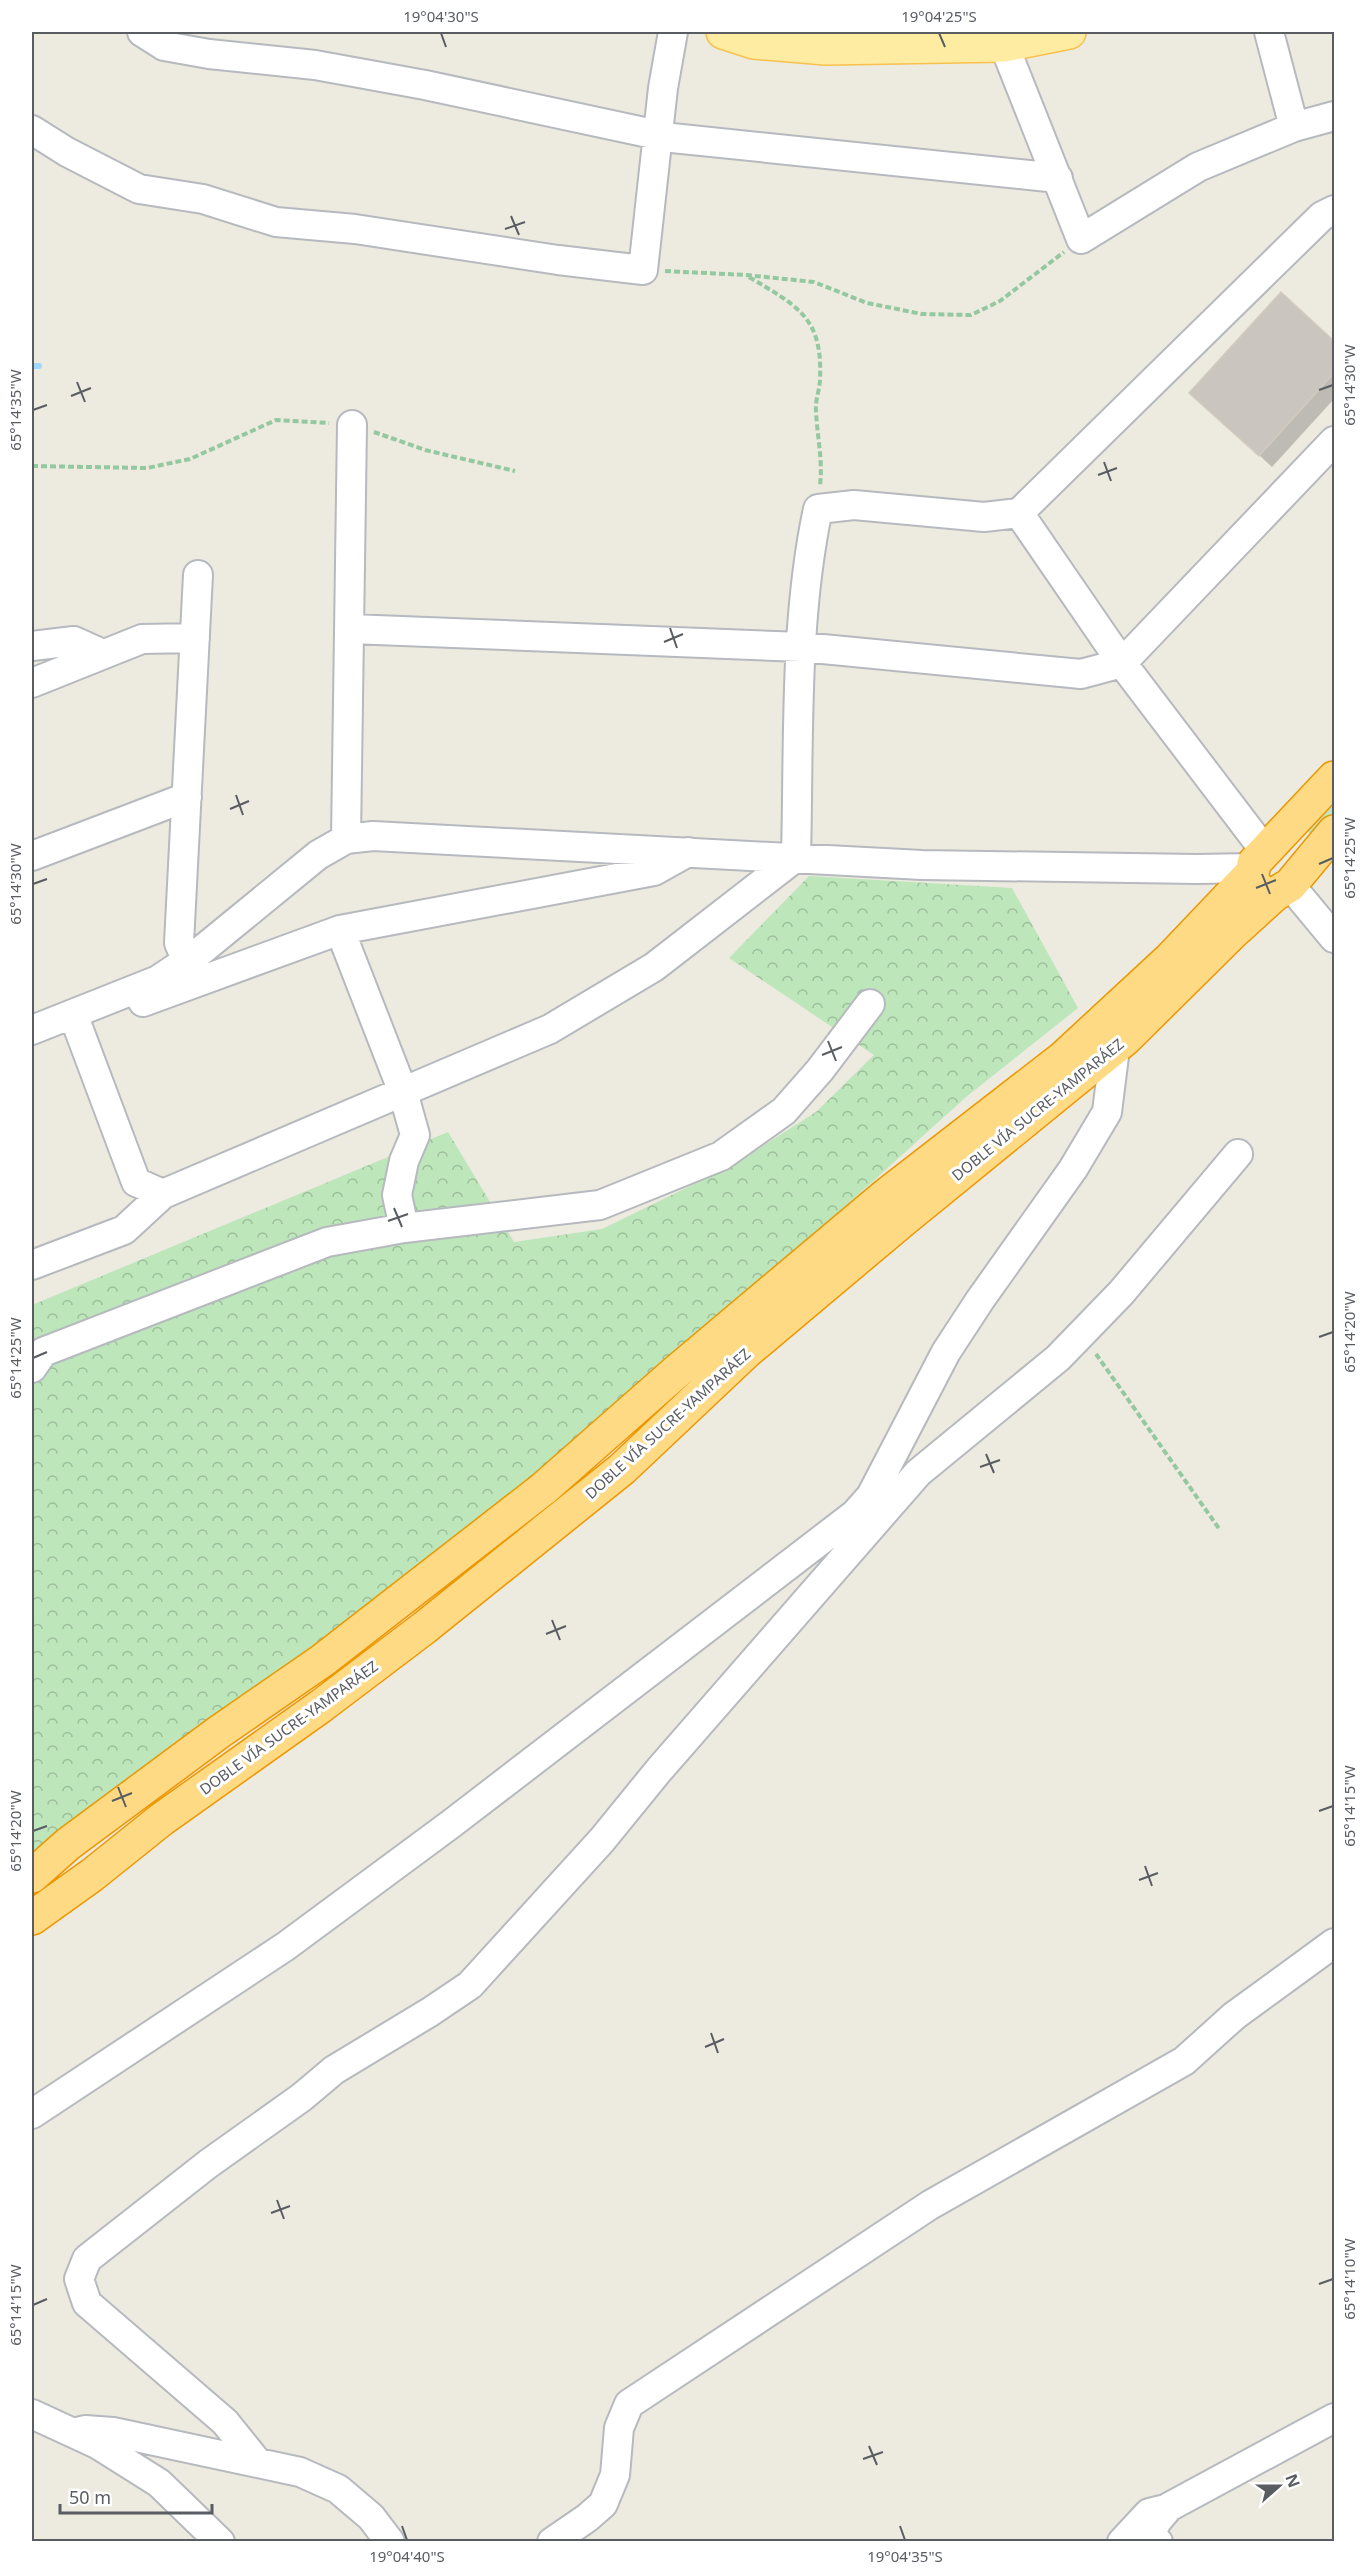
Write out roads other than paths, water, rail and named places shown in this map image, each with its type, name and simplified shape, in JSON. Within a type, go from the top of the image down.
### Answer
[{"type":"highway","name":"DOBLE VÍA SUCRE-YAMPARÁEZ","points":[[32,1918],[92,1875],[162,1819],[321,1706],[524,1549],[622,1469],[747,1351],[903,1220],[1109,1034],[1274,868],[1335,778]]},
{"type":"highway","name":"DOBLE VÍA SUCRE-YAMPARÁEZ","points":[[1274,868],[1335,832]]},
{"type":"highway","name":"DOBLE VÍA SUCRE-YAMPARÁEZ","points":[[32,1876],[68,1844],[200,1746],[332,1654],[543,1489],[676,1372],[867,1211],[1063,1058],[1109,1034]]},
{"type":"main road","points":[[723,32],[754,42],[777,38],[826,48],[1069,32]]},
{"type":"street","points":[[142,32],[164,46],[209,54],[315,65],[425,85],[660,135],[1058,178]]},
{"type":"street","points":[[32,130],[67,152],[139,189],[203,199],[276,222],[355,229],[558,260],[643,270],[660,135],[663,88],[673,32]]},
{"type":"street","points":[[1269,32],[1294,127]]},
{"type":"street","points":[[1003,38],[1081,239],[1198,167],[1294,127],[1335,116]]},
{"type":"street","points":[[796,857],[807,558],[818,509],[855,506],[984,517],[1018,513],[1322,216],[1335,210]]},
{"type":"street","points":[[346,839],[351,629],[352,425]]},
{"type":"street","points":[[351,629],[802,647],[1081,674],[1122,663],[1335,441]]},
{"type":"street","points":[[1018,513],[1122,663],[1274,868],[1335,938]]},
{"type":"street","points":[[187,960],[179,943],[198,575]]},
{"type":"street","points":[[32,683],[142,639],[195,638]]},
{"type":"street","points":[[32,646],[74,641],[102,654]]},
{"type":"street","points":[[32,856],[187,797]]},
{"type":"street","points":[[32,1030],[158,980],[187,960],[318,855],[346,839],[373,836],[922,865],[1274,868]]},
{"type":"street","points":[[80,1011],[149,1001],[340,930],[654,871],[688,852]]},
{"type":"street","points":[[32,1265],[123,1230],[163,1194],[550,1029],[654,967],[796,857]]},
{"type":"street","points":[[340,930],[403,1092],[415,1135],[404,1161],[397,1195],[404,1228]]},
{"type":"street","points":[[32,1368],[43,1353],[70,1341],[327,1242],[404,1228],[600,1205],[721,1156],[784,1111],[820,1070],[870,1004]]},
{"type":"street","points":[[80,1011],[136,1182],[163,1194]]},
{"type":"street","points":[[32,2114],[286,1946],[451,1824],[855,1514],[877,1505],[946,1352],[980,1300],[1074,1169],[1107,1112],[1109,1034]]},
{"type":"street","points":[[258,2463],[225,2422],[87,2303],[80,2279],[87,2259],[208,2164],[302,2097],[334,2070],[470,1986],[602,1840],[877,1505],[1058,1358],[1121,1293],[1238,1154]]},
{"type":"street","points":[[552,2541],[587,2518],[603,2504],[615,2475],[619,2428],[629,2404],[930,2205],[1184,2061],[1234,2016],[1335,1943]]},
{"type":"street","points":[[32,2414],[97,2444],[159,2483],[220,2541]]},
{"type":"street","points":[[1122,2541],[1149,2513],[1168,2507],[1335,2418]]},
{"type":"street","points":[[73,2433],[86,2430],[113,2432],[300,2472],[338,2489],[371,2517],[390,2541]]},
{"type":"street","points":[[1158,2541],[1150,2535],[1168,2507]]},
{"type":"waterway","points":[[32,366],[39,366]]}]
